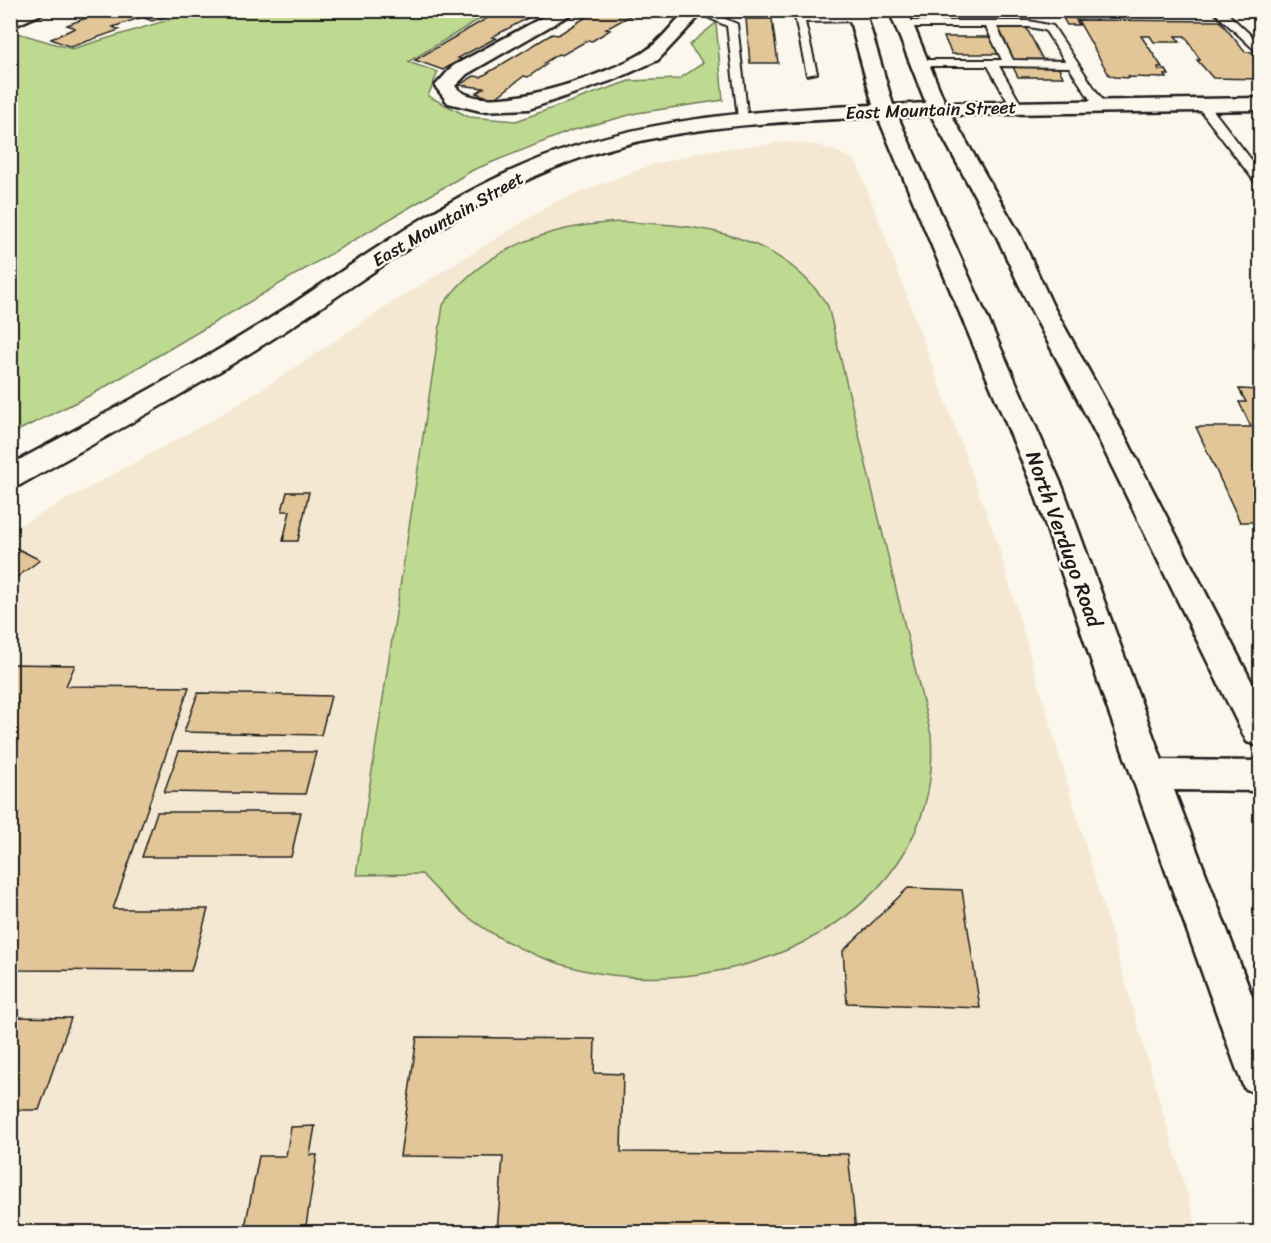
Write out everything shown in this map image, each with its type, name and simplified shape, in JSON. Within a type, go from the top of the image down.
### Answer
[{"type":"main road","points":[[10,22],[42,10]]},
{"type":"main road","points":[[570,10],[460,70],[445,86],[455,99],[481,105],[529,103],[609,75],[651,56],[697,11]]},
{"type":"main road","name":"North Verdugo Road","points":[[857,14],[885,111],[1048,488],[1149,775],[1260,1073]]},
{"type":"main road","points":[[900,17],[938,109],[1008,235],[1040,304],[1114,442],[1260,732]]},
{"type":"main road","name":"East Mountain Street","points":[[10,478],[273,328],[471,201],[514,177],[563,157],[620,138],[744,118],[1016,106],[1260,104]]},
{"type":"main road","points":[[1149,775],[1260,776]]},
{"type":"lane","points":[[1217,10],[1260,49]]},
{"type":"lane","points":[[697,11],[732,24],[744,118]]},
{"type":"lane","points":[[811,73],[798,19],[857,14]]},
{"type":"lane","points":[[900,17],[990,24],[1029,24],[1049,28],[1100,104]]},
{"type":"lane","points":[[990,24],[1009,63]]},
{"type":"lane","points":[[918,63],[1074,64]]},
{"type":"lane","points":[[992,64],[1016,106]]},
{"type":"lane","points":[[1202,104],[1260,179]]},
{"type":"shaded area","points":[[786,142],[818,145],[856,161],[888,244],[998,545],[1198,1232],[11,1232],[11,530],[200,427],[256,393],[404,295],[557,201],[651,165],[706,151]]},
{"type":"green space","points":[[198,11],[493,11],[408,62],[438,72],[428,96],[469,117],[516,121],[629,81],[679,79],[703,63],[689,45],[716,23],[723,100],[637,113],[570,131],[473,170],[93,394],[11,434],[11,31],[72,49]]},
{"type":"green space","points":[[622,222],[710,230],[763,248],[787,263],[809,282],[828,306],[931,735],[926,798],[904,853],[867,898],[820,934],[764,959],[704,974],[642,977],[583,970],[560,964],[516,946],[475,922],[438,891],[422,874],[356,875],[443,305],[479,268],[499,254],[522,243],[571,228]]},
{"type":"building","points":[[108,10],[187,10],[152,21],[142,17],[113,27],[119,30],[71,47],[51,39],[75,28],[67,25]]},
{"type":"building","points":[[501,10],[543,10],[492,37],[496,38],[458,58],[462,59],[443,70],[415,60]]},
{"type":"building","points":[[597,10],[639,11],[606,29],[610,30],[592,41],[588,40],[562,55],[558,54],[544,63],[547,64],[528,77],[524,76],[494,99],[476,93],[484,88],[459,85],[474,76],[481,77],[552,34],[558,35]]},
{"type":"building","points":[[1063,18],[1075,18],[1079,25],[1067,25]]},
{"type":"building","points":[[746,19],[772,19],[778,63],[750,63]]},
{"type":"building","points":[[1078,20],[1220,21],[1245,52],[1256,52],[1260,59],[1260,79],[1213,78],[1197,60],[1200,60],[1185,36],[1175,36],[1180,42],[1154,42],[1150,36],[1141,36],[1162,67],[1158,67],[1159,70],[1166,70],[1169,75],[1165,75],[1167,78],[1130,77],[1128,75],[1129,78],[1115,77],[1109,75]]},
{"type":"building","points":[[998,27],[1026,27],[1043,60],[1013,60]]},
{"type":"building","points":[[944,37],[994,37],[1002,54],[952,54]]},
{"type":"building","points":[[1012,65],[1057,65],[1063,77],[1018,77]]},
{"type":"building","points":[[1239,389],[1260,390],[1260,522],[1240,522],[1196,427],[1251,427],[1239,402],[1246,402]]},
{"type":"building","points":[[287,492],[309,492],[298,541],[283,541],[290,511],[282,511]]},
{"type":"building","points":[[10,545],[40,560],[16,578],[10,576]]},
{"type":"building","points":[[10,664],[75,665],[66,686],[189,687],[113,909],[208,909],[191,971],[10,970]]},
{"type":"building","points":[[198,693],[331,696],[321,735],[184,732]]},
{"type":"building","points":[[179,751],[316,752],[305,794],[164,792]]},
{"type":"building","points":[[157,812],[301,812],[291,857],[142,857]]},
{"type":"building","points":[[908,888],[962,890],[980,1008],[847,1003],[843,951]]},
{"type":"building","points":[[10,1017],[71,1018],[39,1110],[10,1110]]},
{"type":"building","points":[[417,1037],[595,1039],[594,1073],[623,1074],[621,1152],[848,1154],[856,1232],[497,1232],[503,1157],[400,1156]]},
{"type":"building","points":[[315,1126],[310,1155],[317,1155],[305,1232],[244,1232],[259,1156],[286,1156],[291,1127]]}]
